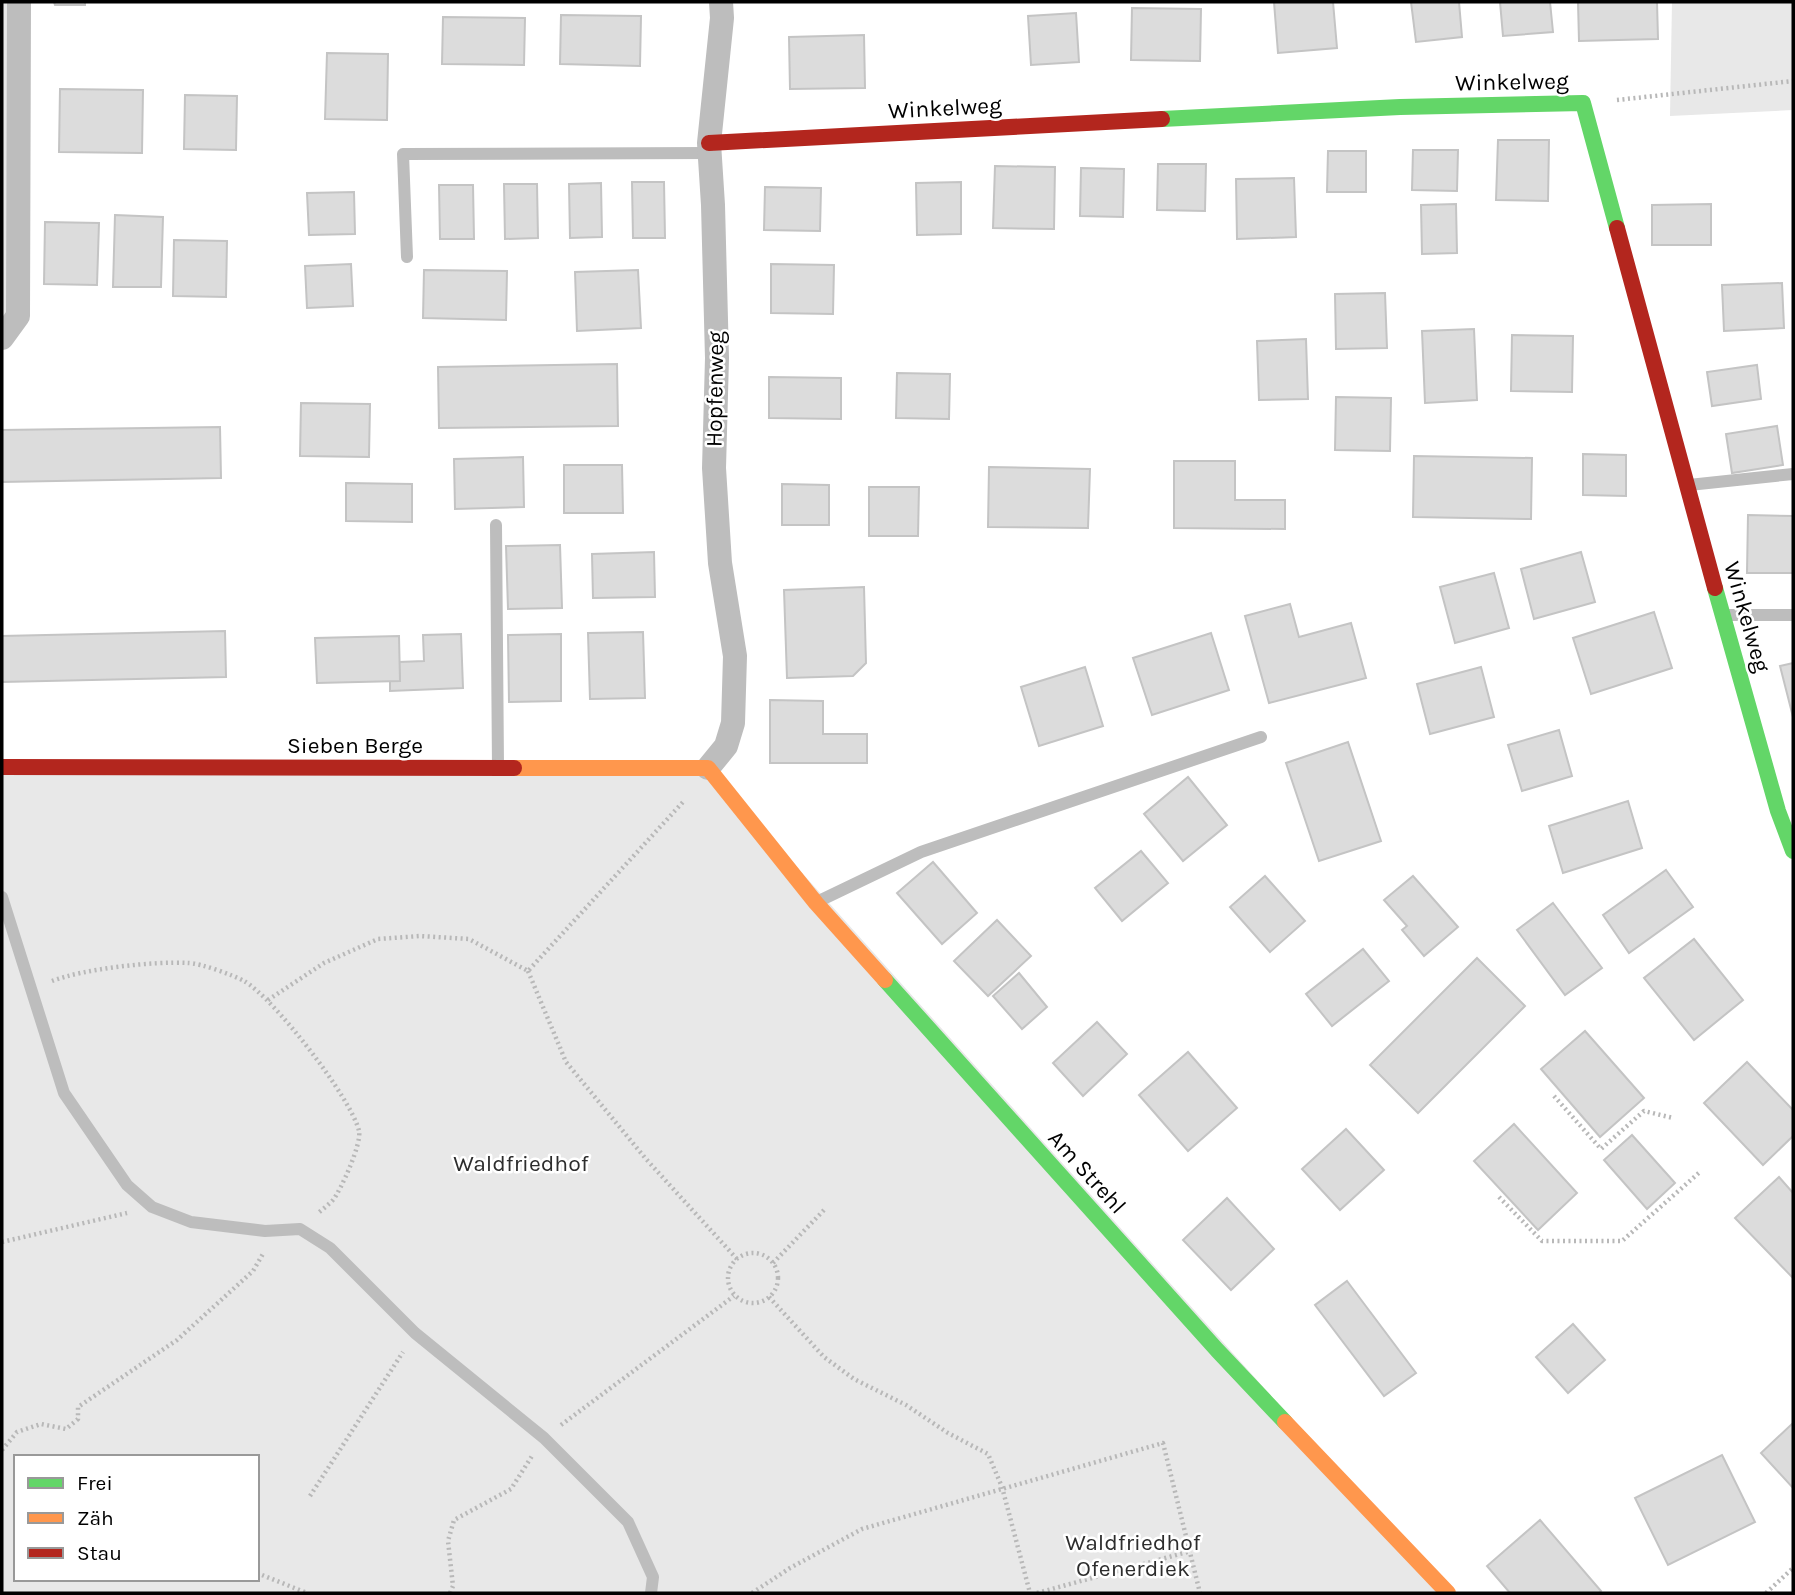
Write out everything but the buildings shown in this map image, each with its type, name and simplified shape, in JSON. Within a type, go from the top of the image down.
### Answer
[{"type":"street","points":[[2,338],[18,316],[19,2]]},
{"type":"street","name":"Hopfenweg","points":[[708,768],[726,746],[733,723],[735,656],[720,563],[714,468],[717,358],[709,148],[722,18],[721,2]]},
{"type":"street","name":"Winkelweg","points":[[709,148],[1400,107],[1583,103],[1722,615],[1778,811],[1793,850]]},
{"type":"street","name":"Sieben Berge","points":[[2,767],[708,768]]},
{"type":"street","name":"Am Strehl","points":[[708,768],[816,903],[1217,1350],[1448,1593]]},
{"type":"lane","points":[[407,257],[403,154],[709,148]]},
{"type":"lane","points":[[1687,485],[1793,474]]},
{"type":"lane","points":[[496,525],[498,767]]},
{"type":"lane","points":[[1722,615],[1793,615]]},
{"type":"lane","points":[[816,903],[921,852],[1261,737]]},
{"type":"lane","points":[[2,897],[64,1093],[127,1185],[152,1207],[191,1222],[265,1231],[300,1229],[330,1248],[415,1333],[544,1438],[628,1522],[653,1577],[651,1593]]},
{"type":"path","points":[[1583,103],[1793,81]]},
{"type":"path","points":[[528,971],[689,795]]},
{"type":"path","points":[[268,1000],[324,963],[378,939],[420,936],[469,939],[528,971],[566,1062],[646,1159],[737,1259]]},
{"type":"path","points":[[31,989],[70,974],[190,963],[244,981],[268,1000],[312,1052],[347,1103],[360,1134],[350,1166],[334,1199],[300,1229]]},
{"type":"path","points":[[1554,1096],[1601,1149],[1644,1111],[1673,1118]]},
{"type":"path","points":[[1499,1197],[1542,1241],[1622,1241],[1701,1171]]},
{"type":"path","points":[[2,1242],[152,1207]]},
{"type":"path","points":[[773,1263],[824,1210]]},
{"type":"path","points":[[2,1450],[16,1432],[41,1424],[66,1429],[78,1419],[78,1407],[177,1340],[253,1271],[264,1251],[265,1231]]},
{"type":"path","points":[[748,1253],[763,1255],[773,1263],[777,1285],[769,1297],[755,1303],[734,1296],[727,1281],[729,1269],[737,1259],[748,1253]]},
{"type":"path","points":[[450,1593],[453,1586],[448,1541],[454,1520],[512,1489],[544,1438],[734,1296]]},
{"type":"path","points":[[769,1297],[824,1357],[855,1379],[906,1405],[948,1433],[988,1454],[1002,1488],[1030,1593]]},
{"type":"path","points":[[310,1496],[415,1333]]},
{"type":"path","points":[[752,1593],[790,1568],[862,1529],[1163,1443],[1200,1593]]},
{"type":"path","points":[[1037,1593],[1191,1551]]},
{"type":"path","points":[[1766,1593],[1793,1568]]},
{"type":"path","points":[[259,1574],[307,1593]]},
{"type":"green space","points":[[2,2],[19,2],[18,316],[2,338]]},
{"type":"green space","points":[[1672,2],[1793,2],[1793,110],[1670,116]]},
{"type":"green space","name":"Waldfriedhof","points":[[2,767],[708,768],[1448,1593],[2,1593]]},
{"type":"traffic: fast","points":[[1162,119],[1400,107],[1583,103],[1617,228]]},
{"type":"traffic: fast","points":[[1715,588],[1778,811],[1793,851]]},
{"type":"traffic: fast","points":[[885,980],[1217,1350],[1285,1422]]},
{"type":"traffic: slow","points":[[514,768],[708,768],[816,903],[885,980]]},
{"type":"traffic: slow","points":[[1285,1422],[1448,1593]]},
{"type":"traffic: jam","points":[[709,143],[1162,119]]},
{"type":"traffic: jam","points":[[1617,228],[1715,588]]},
{"type":"traffic: jam","points":[[2,767],[514,768]]},
{"type":"park label","name":"Waldfriedhof Ofenerdiek","points":[[1133,1555]]}]
